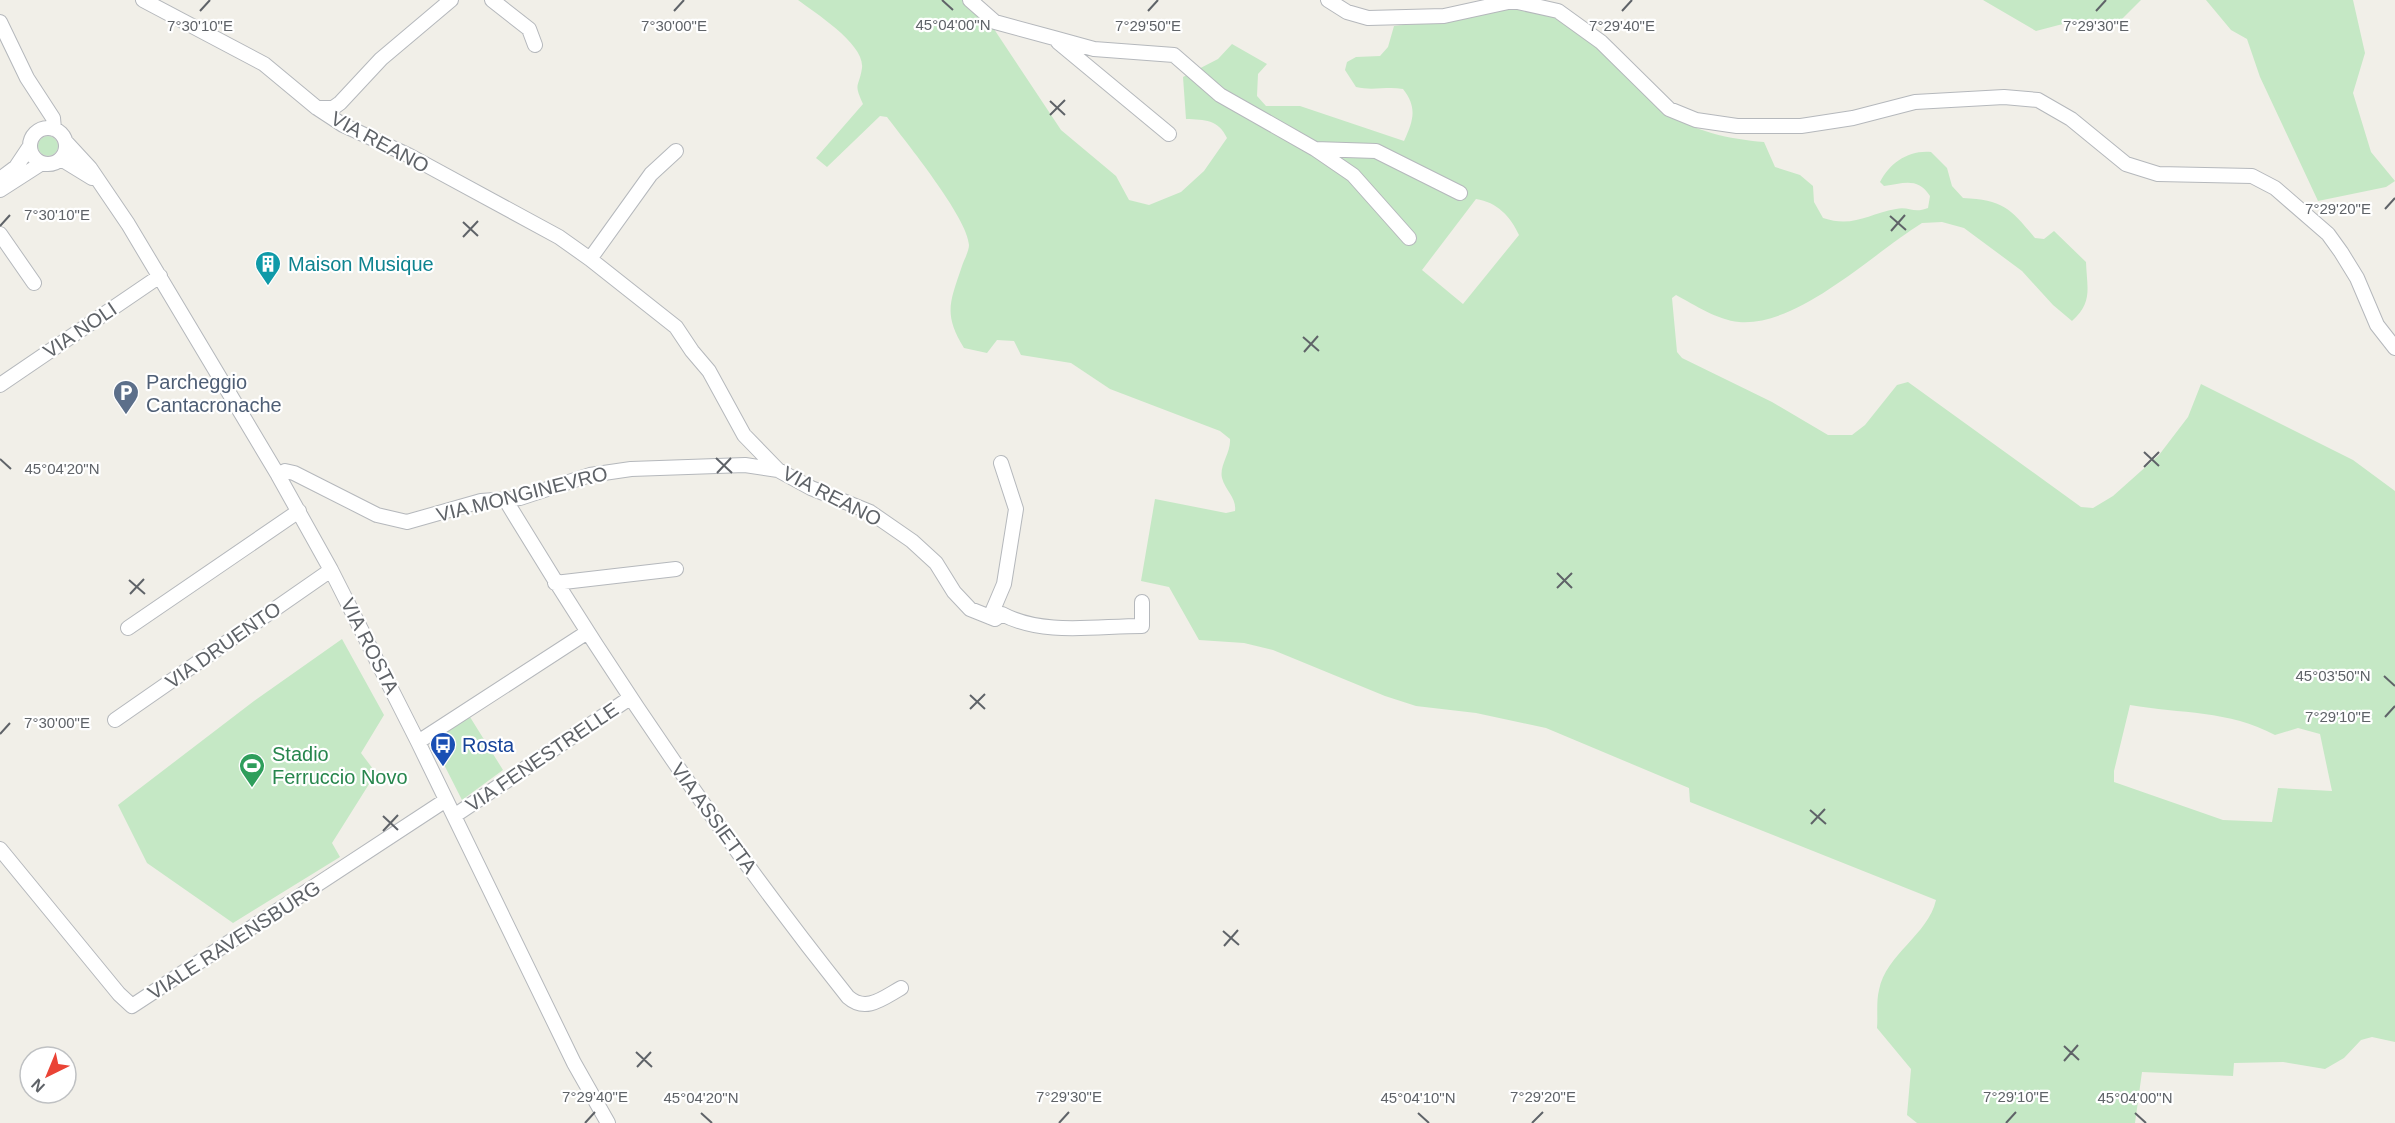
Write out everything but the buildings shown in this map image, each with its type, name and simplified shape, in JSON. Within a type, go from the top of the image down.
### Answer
[{"type":"street","name":"VIA REANO","points":[[143,0],[264,64],[317,108],[343,125],[408,155],[559,237],[590,259],[676,327],[692,351],[709,370],[744,435],[778,470],[812,488],[870,512],[912,541],[936,563],[954,592],[970,609],[995,620],[1002,614],[1020,624],[1052,629],[1070,626],[1142,626],[1142,602]]},
{"type":"street","points":[[317,108],[333,108],[340,103],[381,59],[451,0]]},
{"type":"street","points":[[492,0],[529,29],[535,45]]},
{"type":"street","points":[[970,0],[995,22],[1094,49],[1174,55],[1220,95],[1315,149],[1353,175],[1409,238]]},
{"type":"street","points":[[1328,0],[1347,12],[1368,18],[1444,16],[1513,1],[1558,11],[1600,42],[1669,109],[1696,120],[1737,126],[1801,126],[1853,117],[1915,102],[2004,97],[2038,100],[2071,118],[2127,164],[2158,174],[2252,176],[2275,188],[2300,207],[2328,234],[2342,252],[2357,278],[2377,325],[2395,348]]},
{"type":"street","points":[[0,21],[27,78],[53,118],[54,129]]},
{"type":"street","points":[[1054,38],[1169,134]]},
{"type":"street","points":[[0,178],[15,167],[38,131],[54,129],[64,136],[66,142],[61,159],[52,164],[42,163],[33,156],[30,146]]},
{"type":"street","name":"VIA ROSTA","points":[[66,142],[90,168],[160,276],[278,475],[331,570],[418,742],[574,1064],[608,1123]]},
{"type":"street","points":[[1315,149],[1376,151],[1460,193]]},
{"type":"street","points":[[590,259],[651,174],[676,151]]},
{"type":"street","name":"VIA ROSTA","points":[[61,159],[85,172],[102,187]]},
{"type":"street","points":[[0,190],[42,163]]},
{"type":"street","points":[[0,234],[34,283]]},
{"type":"street","name":"VIA NOLI","points":[[0,385],[160,276]]},
{"type":"street","points":[[990,616],[1004,584],[1017,509],[1001,463]]},
{"type":"street","name":"VIA MONGINEVRO","points":[[278,475],[285,471],[294,473],[377,515],[396,521],[418,520],[481,501],[520,498],[590,475],[631,469],[746,465],[778,470]]},
{"type":"street","name":"VIA ASSIETTA","points":[[505,499],[586,633],[630,698],[721,829],[848,997],[857,1005],[868,1005],[901,988]]},
{"type":"street","points":[[128,628],[298,511]]},
{"type":"street","points":[[555,583],[676,569]]},
{"type":"street","name":"VIA DRUENTO","points":[[115,720],[331,570]]},
{"type":"street","points":[[418,742],[586,633]]},
{"type":"street","name":"VIA FENESTRELLE","points":[[454,816],[630,698]]},
{"type":"street","name":"VIALE RAVENSBURG","points":[[0,849],[132,1006],[446,800]]},
{"type":"green space","points":[[798,0],[966,0],[990,23],[1061,130],[1116,176],[1129,200],[1149,205],[1181,192],[1204,171],[1227,138],[1215,124],[1205,120],[1186,119],[1183,77],[1218,59],[1232,44],[1267,64],[1258,74],[1257,96],[1266,106],[1300,106],[1404,141],[1410,127],[1412,109],[1411,102],[1403,89],[1356,87],[1345,70],[1347,62],[1356,57],[1380,56],[1388,47],[1394,26],[1444,21],[1499,7],[1515,6],[1540,11],[1580,32],[1647,96],[1676,118],[1712,133],[1764,142],[1775,167],[1800,175],[1813,186],[1814,202],[1823,218],[1843,222],[1896,209],[1928,208],[1930,196],[1921,186],[1904,183],[1884,186],[1880,182],[1889,169],[1901,159],[1915,153],[1931,152],[1947,168],[1952,186],[1963,198],[1988,201],[2005,208],[2019,219],[2035,238],[2044,239],[2054,231],[2086,262],[2088,288],[2086,301],[2072,321],[2053,305],[2022,271],[1964,228],[1942,222],[1922,223],[1810,301],[1785,313],[1762,320],[1731,321],[1706,312],[1676,295],[1672,298],[1677,352],[1682,358],[1772,402],[1828,435],[1852,435],[1865,425],[1897,385],[1908,382],[2081,507],[2093,508],[2113,496],[2159,455],[2188,417],[2201,384],[2353,460],[2395,491],[2395,1042],[2372,1037],[2361,1040],[2344,1058],[2325,1069],[2283,1062],[2234,1063],[2233,1076],[2142,1072],[2135,1123],[1917,1123],[1907,1115],[1911,1069],[1877,1028],[1878,999],[1883,977],[1898,955],[1925,924],[1936,900],[1690,802],[1689,788],[1546,728],[1476,713],[1416,706],[1385,696],[1273,650],[1244,643],[1199,640],[1169,587],[1141,581],[1155,499],[1226,513],[1235,511],[1233,498],[1222,478],[1223,464],[1230,439],[1220,431],[1110,389],[1071,363],[1021,355],[1014,341],[997,340],[987,353],[964,348],[953,326],[951,308],[954,289],[969,247],[966,233],[947,199],[887,117],[880,116],[827,167],[816,158],[863,104],[857,88],[862,68],[861,59],[848,39]],"holes":[[[1476,199],[1490,203],[1502,211],[1512,222],[1519,235],[1463,304],[1422,270]],[[2130,705],[2222,717],[2258,727],[2275,735],[2298,728],[2320,734],[2332,791],[2278,788],[2272,822],[2223,820],[2114,782],[2114,771]]]},
{"type":"green space","points":[[1983,0],[2141,0],[2120,21],[2078,20],[2036,31]]},
{"type":"green space","points":[[2206,0],[2353,0],[2365,53],[2353,93],[2371,152],[2395,181],[2386,187],[2318,201],[2260,77],[2247,39],[2231,30]]},
{"type":"green space","points":[[48,136],[55,139],[58,146],[55,153],[48,156],[41,153],[38,146],[41,139]]},
{"type":"green space","name":"Stadio Ferruccio Novo","points":[[342,639],[384,715],[361,753],[376,773],[332,843],[340,857],[233,923],[147,863],[118,805],[254,701]]},
{"type":"green space","points":[[470,717],[503,770],[462,800],[431,739]]},
{"type":"place","name":"Maison Musique","points":[[268,287]]},
{"type":"place","name":"Parcheggio Cantacronache","points":[[126,416]]},
{"type":"place","name":"Rosta","points":[[443,768]]},
{"type":"place","name":"Stadio Ferruccio Novo","points":[[252,789]]}]
